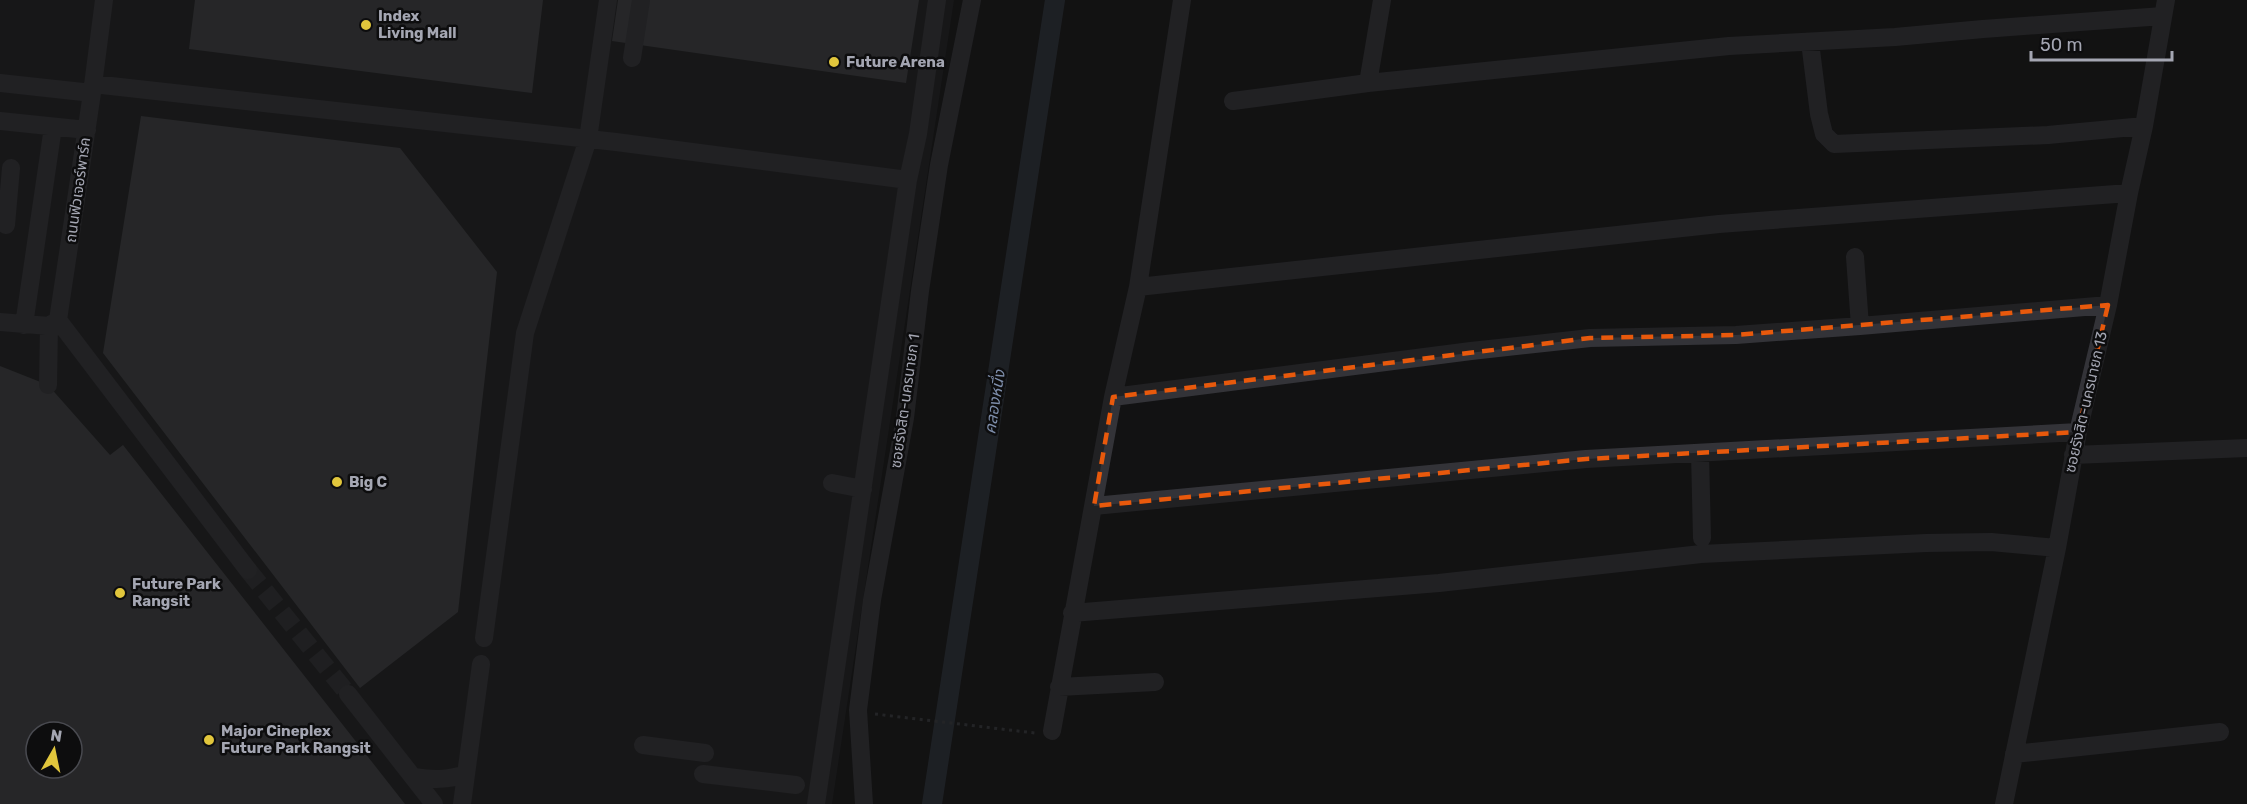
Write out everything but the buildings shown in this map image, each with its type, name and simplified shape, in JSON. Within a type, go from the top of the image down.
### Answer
[{"type":"street","name":"ถนนฟิวเจอร์พาร์ค","points":[[48,385],[54,323],[87,130],[104,0]]},
{"type":"street","points":[[484,638],[525,333],[588,139],[608,0]]},
{"type":"street","points":[[632,58],[641,0]]},
{"type":"street","points":[[816,804],[908,180],[918,134],[937,0]]},
{"type":"street","name":"ซอยรังสิต-นครนายก 1","points":[[864,804],[858,710],[872,600],[905,418],[939,165],[972,0]]},
{"type":"street","points":[[1052,730],[1113,397],[1138,286],[1182,0]]},
{"type":"street","points":[[1368,82],[1382,0]]},
{"type":"street","points":[[1233,101],[1368,82],[1729,46],[1810,42],[2165,8]]},
{"type":"street","name":"ซอยรังสิต-นครนายก 13","points":[[2004,804],[2073,455],[2108,304],[2165,8]]},
{"type":"street","points":[[1810,42],[1819,114],[1824,134],[1834,144],[2048,135],[2144,126]]},
{"type":"street","points":[[0,82],[93,88],[588,139],[908,180]]},
{"type":"street","points":[[0,121],[87,130]]},
{"type":"street","points":[[24,325],[53,127]]},
{"type":"street","points":[[6,225],[11,168]]},
{"type":"street","points":[[1138,286],[1719,224],[2129,193]]},
{"type":"street","points":[[1855,257],[1860,326]]},
{"type":"street","points":[[1113,397],[1590,338],[1736,335],[2108,304]]},
{"type":"street","points":[[0,322],[24,325],[54,323],[248,570]]},
{"type":"street","points":[[1094,506],[1586,459],[2078,432]]},
{"type":"street","points":[[2073,455],[2247,448]]},
{"type":"street","points":[[1700,453],[1702,538]]},
{"type":"street","points":[[832,483],[863,489]]},
{"type":"street","points":[[1072,614],[1439,583],[1701,554],[1926,543],[1991,542],[2056,548]]},
{"type":"street","points":[[462,804],[481,664]]},
{"type":"street","points":[[1059,687],[1155,682]]},
{"type":"street","points":[[348,694],[434,804]]},
{"type":"street","points":[[2014,754],[2220,732]]},
{"type":"street","points":[[643,746],[705,753]]},
{"type":"street","points":[[414,777],[433,781],[447,780],[466,774]]},
{"type":"street","points":[[703,774],[796,785]]},
{"type":"path","points":[[878,714],[1030,734]]},
{"type":"highlighted area","points":[[2108,305],[2078,432],[1586,459],[1094,506],[1113,397],[1590,338],[1736,335]]},
{"type":"shaded area","points":[[0,0],[954,0],[832,804],[0,804]]},
{"type":"waterway","name":"คลองหนึ่ง","points":[[932,804],[1055,0]]},
{"type":"tunnel","points":[[248,570],[348,694]]},
{"type":"place","name":"Index Living Mall","points":[[366,25]]},
{"type":"place","name":"Future Arena","points":[[834,62]]},
{"type":"place","name":"Big C","points":[[337,482]]},
{"type":"place","name":"Future Park Rangsit","points":[[120,593]]},
{"type":"place","name":"Major Cineplex Future Park Rangsit","points":[[209,740]]}]
